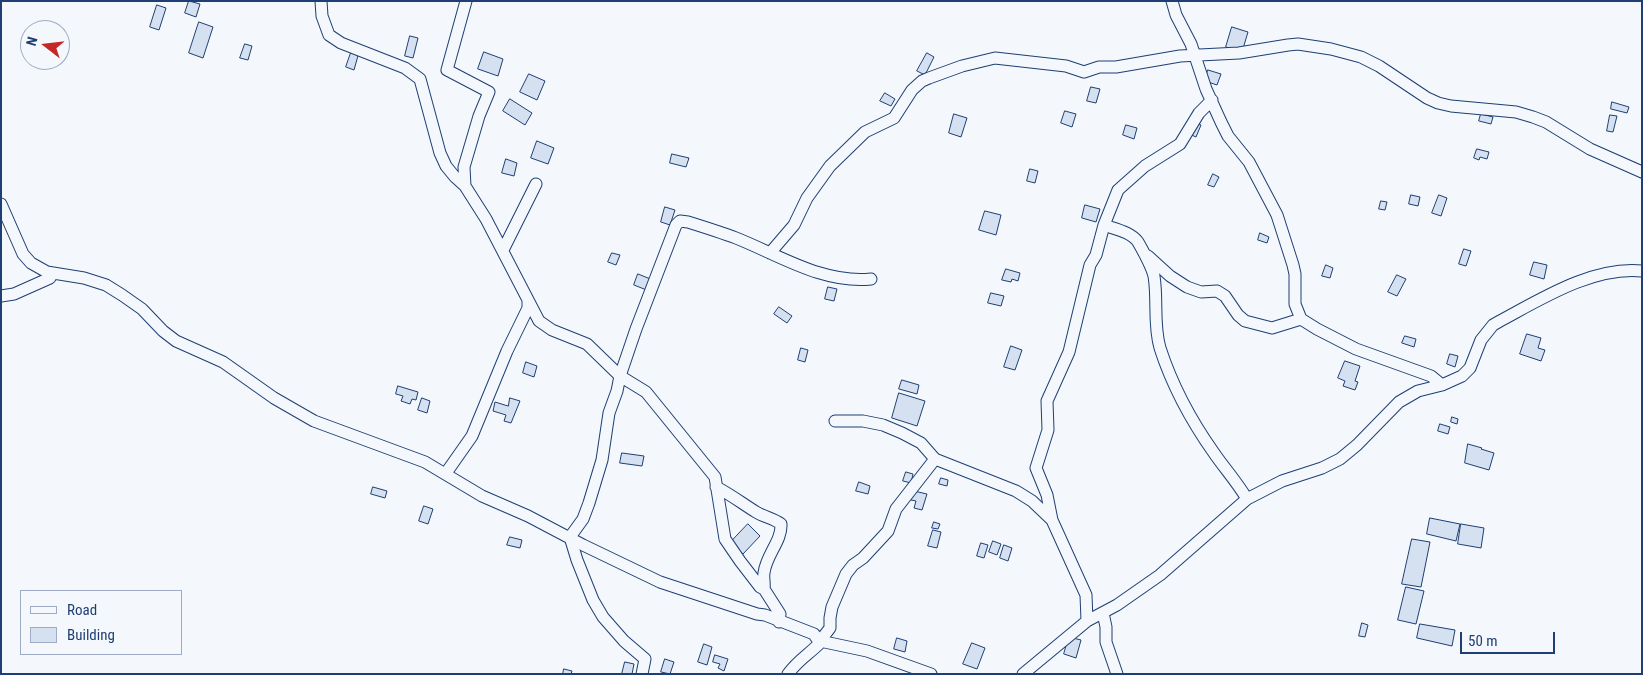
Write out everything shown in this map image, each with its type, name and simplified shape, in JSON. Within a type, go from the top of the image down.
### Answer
[{"type":"street","points":[[320,1],[322,16],[329,35],[341,43],[406,68],[420,79],[440,153],[446,166],[465,186],[486,218],[535,314],[545,326],[587,344],[620,376],[646,392],[715,477],[725,539],[740,562],[760,587],[764,589],[780,614],[779,622]]},
{"type":"street","points":[[465,186],[464,167],[479,116],[489,92],[447,70],[466,1]]},
{"type":"street","points":[[1172,1],[1176,16],[1196,55],[1202,77],[1228,136],[1249,162],[1277,215],[1293,265],[1295,274],[1295,304],[1301,319],[1356,349],[1431,376],[1442,385]]},
{"type":"street","points":[[770,253],[794,225],[811,191],[830,166],[865,132],[894,118],[912,90],[922,82],[962,66],[995,58],[1066,66],[1084,72],[1099,67],[1116,67],[1196,55],[1239,53],[1288,45],[1331,48],[1361,57],[1379,66],[1422,95],[1438,103],[1516,112],[1533,117],[1546,122],[1590,150],[1642,172]]},
{"type":"street","points":[[1087,621],[1086,595],[1052,520],[1047,495],[1036,468],[1048,430],[1047,401],[1069,352],[1090,265],[1096,255],[1104,225],[1118,190],[1146,166],[1180,144],[1199,113],[1212,100]]},
{"type":"street","points":[[503,250],[536,184]]},
{"type":"street","points":[[1,204],[24,254],[31,263],[47,272],[84,278],[106,286],[142,309],[176,341],[223,362],[274,398],[314,421],[425,462],[482,496],[528,516],[660,582],[765,615],[817,638],[867,651],[931,674]]},
{"type":"street","points":[[570,537],[583,520],[589,504],[602,460],[609,413],[618,391],[620,376],[676,225],[680,222],[688,222],[838,278],[848,280],[871,279]]},
{"type":"street","points":[[1104,225],[1132,236],[1137,241],[1154,275],[1155,321],[1160,348],[1167,366],[1206,441],[1224,468],[1237,481],[1247,499]]},
{"type":"street","points":[[1141,249],[1170,276],[1187,287],[1201,292],[1217,291],[1225,296],[1245,321],[1272,328],[1301,319]]},
{"type":"street","points":[[1023,674],[1087,621],[1103,613],[1160,575],[1247,499],[1282,481],[1322,468],[1340,459],[1399,402],[1418,392],[1456,380],[1470,368],[1481,340],[1493,325],[1543,298],[1585,280],[1610,272],[1642,271]]},
{"type":"street","points":[[1,296],[14,294],[50,278],[47,272]]},
{"type":"street","points":[[446,473],[472,436],[503,360],[528,308],[528,300]]},
{"type":"street","points":[[835,420],[882,425],[921,443],[935,459],[1016,491],[1032,501],[1052,520]]},
{"type":"street","points":[[817,638],[830,628],[832,607],[846,574],[888,531],[896,509],[935,459]]},
{"type":"street","points":[[716,487],[738,502],[781,524],[782,532],[769,557],[764,574],[764,589]]},
{"type":"street","points":[[570,537],[593,600],[603,617],[624,641],[645,659],[642,674]]},
{"type":"street","points":[[1103,613],[1106,627],[1106,642],[1117,674]]},
{"type":"street","points":[[788,674],[802,657],[820,643],[817,638]]},
{"type":"building","points":[[189,1],[200,4],[196,17],[185,13]]},
{"type":"building","points":[[157,5],[166,8],[159,30],[150,27]]},
{"type":"building","points":[[199,22],[213,27],[203,58],[189,53]]},
{"type":"building","points":[[1232,27],[1248,32],[1242,52],[1226,47]]},
{"type":"building","points":[[410,36],[418,38],[413,58],[405,56]]},
{"type":"building","points":[[245,44],[252,46],[248,60],[240,58]]},
{"type":"building","points":[[352,50],[359,52],[354,70],[346,67]]},
{"type":"building","points":[[484,52],[503,59],[498,76],[478,69]]},
{"type":"building","points":[[927,53],[934,57],[925,75],[917,71]]},
{"type":"building","points":[[1208,70],[1221,74],[1217,85],[1205,81]]},
{"type":"building","points":[[529,74],[545,81],[537,100],[520,92]]},
{"type":"building","points":[[1091,87],[1100,89],[1096,103],[1087,101]]},
{"type":"building","points":[[885,93],[895,99],[891,106],[880,101]]},
{"type":"building","points":[[510,99],[532,113],[525,125],[503,111]]},
{"type":"building","points":[[1612,102],[1629,107],[1627,113],[1611,109]]},
{"type":"building","points":[[1065,111],[1076,114],[1072,127],[1061,123]]},
{"type":"building","points":[[954,114],[967,118],[961,137],[949,133]]},
{"type":"building","points":[[1481,114],[1493,117],[1491,124],[1479,121]]},
{"type":"building","points":[[1610,115],[1617,116],[1613,132],[1607,131]]},
{"type":"building","points":[[1190,120],[1201,125],[1196,137],[1185,132]]},
{"type":"building","points":[[1126,125],[1137,128],[1134,139],[1123,135]]},
{"type":"building","points":[[537,141],[554,148],[548,164],[531,158]]},
{"type":"building","points":[[1477,149],[1489,152],[1487,159],[1480,157],[1479,160],[1474,158]]},
{"type":"building","points":[[672,154],[689,158],[686,167],[670,163]]},
{"type":"building","points":[[506,159],[517,163],[514,176],[502,173]]},
{"type":"building","points":[[1030,169],[1038,171],[1035,183],[1027,181]]},
{"type":"building","points":[[1213,174],[1219,177],[1214,187],[1208,185]]},
{"type":"building","points":[[1411,195],[1420,197],[1418,206],[1409,204]]},
{"type":"building","points":[[1439,195],[1447,198],[1441,216],[1432,213]]},
{"type":"building","points":[[1381,201],[1387,202],[1385,210],[1379,209]]},
{"type":"building","points":[[1085,205],[1100,209],[1096,222],[1082,218]]},
{"type":"building","points":[[665,207],[675,210],[670,225],[661,222]]},
{"type":"building","points":[[985,211],[1001,215],[996,235],[979,230]]},
{"type":"building","points":[[1260,233],[1269,237],[1267,243],[1258,240]]},
{"type":"building","points":[[1464,249],[1471,251],[1466,266],[1459,264]]},
{"type":"building","points":[[612,253],[620,255],[616,265],[608,262]]},
{"type":"building","points":[[1534,262],[1547,265],[1544,279],[1530,275]]},
{"type":"building","points":[[1326,265],[1333,268],[1330,278],[1322,276]]},
{"type":"building","points":[[1006,269],[1020,273],[1018,281],[1012,279],[1011,282],[1002,280]]},
{"type":"building","points":[[638,274],[653,280],[649,291],[634,285]]},
{"type":"building","points":[[1397,275],[1406,279],[1397,296],[1388,292]]},
{"type":"building","points":[[828,287],[837,289],[834,301],[825,299]]},
{"type":"building","points":[[991,293],[1004,296],[1001,306],[988,303]]},
{"type":"building","points":[[779,307],[792,316],[787,323],[774,314]]},
{"type":"building","points":[[1527,334],[1541,338],[1538,348],[1545,350],[1541,361],[1520,354]]},
{"type":"building","points":[[1405,336],[1416,339],[1414,347],[1402,343]]},
{"type":"building","points":[[1011,346],[1022,350],[1015,370],[1004,367]]},
{"type":"building","points":[[801,348],[808,350],[805,362],[798,360]]},
{"type":"building","points":[[1450,354],[1458,356],[1455,367],[1447,364]]},
{"type":"building","points":[[1345,361],[1360,366],[1355,381],[1358,382],[1355,390],[1343,386],[1345,381],[1338,378]]},
{"type":"building","points":[[526,362],[537,366],[534,377],[523,373]]},
{"type":"building","points":[[902,380],[919,385],[917,394],[899,389]]},
{"type":"building","points":[[398,386],[418,392],[416,400],[412,399],[410,404],[401,401],[403,396],[396,394]]},
{"type":"building","points":[[899,393],[925,401],[917,426],[892,418]]},
{"type":"building","points":[[422,398],[430,401],[427,413],[418,410]]},
{"type":"building","points":[[510,398],[520,401],[511,423],[504,421],[506,415],[493,411],[495,402],[508,406]]},
{"type":"building","points":[[1452,417],[1458,419],[1457,424],[1451,422]]},
{"type":"building","points":[[1440,424],[1450,427],[1448,434],[1438,431]]},
{"type":"building","points":[[1468,444],[1494,453],[1489,470],[1465,463]]},
{"type":"building","points":[[622,453],[644,456],[642,466],[620,463]]},
{"type":"building","points":[[906,472],[913,474],[911,483],[903,481]]},
{"type":"building","points":[[941,478],[948,480],[947,486],[939,484]]},
{"type":"building","points":[[859,482],[870,486],[868,494],[856,491]]},
{"type":"building","points":[[373,487],[387,491],[385,498],[371,494]]},
{"type":"building","points":[[914,491],[927,494],[922,510],[914,508],[916,501],[911,500]]},
{"type":"building","points":[[424,506],[433,509],[428,524],[419,521]]},
{"type":"building","points":[[1430,518],[1460,524],[1456,541],[1427,534]]},
{"type":"building","points":[[934,522],[940,524],[938,529],[932,528]]},
{"type":"building","points":[[748,524],[760,536],[743,554],[731,542]]},
{"type":"building","points":[[1461,524],[1484,528],[1481,548],[1458,544]]},
{"type":"building","points":[[933,530],[941,532],[937,548],[928,546]]},
{"type":"building","points":[[510,537],[522,540],[520,548],[507,545]]},
{"type":"building","points":[[1412,539],[1430,542],[1421,587],[1402,584]]},
{"type":"building","points":[[993,541],[1001,544],[997,555],[989,552]]},
{"type":"building","points":[[981,543],[988,545],[984,558],[977,556]]},
{"type":"building","points":[[1004,545],[1012,548],[1008,561],[1000,558]]},
{"type":"building","points":[[1406,587],[1424,591],[1416,624],[1398,620]]},
{"type":"building","points":[[1362,623],[1368,625],[1365,637],[1359,636]]},
{"type":"building","points":[[1420,624],[1455,630],[1452,646],[1417,638]]},
{"type":"building","points":[[1069,637],[1081,640],[1076,658],[1064,654]]},
{"type":"building","points":[[897,638],[907,641],[905,652],[894,649]]},
{"type":"building","points":[[972,643],[985,648],[977,669],[963,664]]},
{"type":"building","points":[[704,644],[712,647],[707,665],[698,662]]},
{"type":"building","points":[[715,655],[728,659],[724,671],[718,668],[720,664],[713,662]]},
{"type":"building","points":[[665,659],[674,662],[670,674],[661,672]]},
{"type":"building","points":[[625,662],[634,664],[632,674],[622,674]]},
{"type":"building","points":[[564,669],[572,671],[571,674],[563,674]]}]
